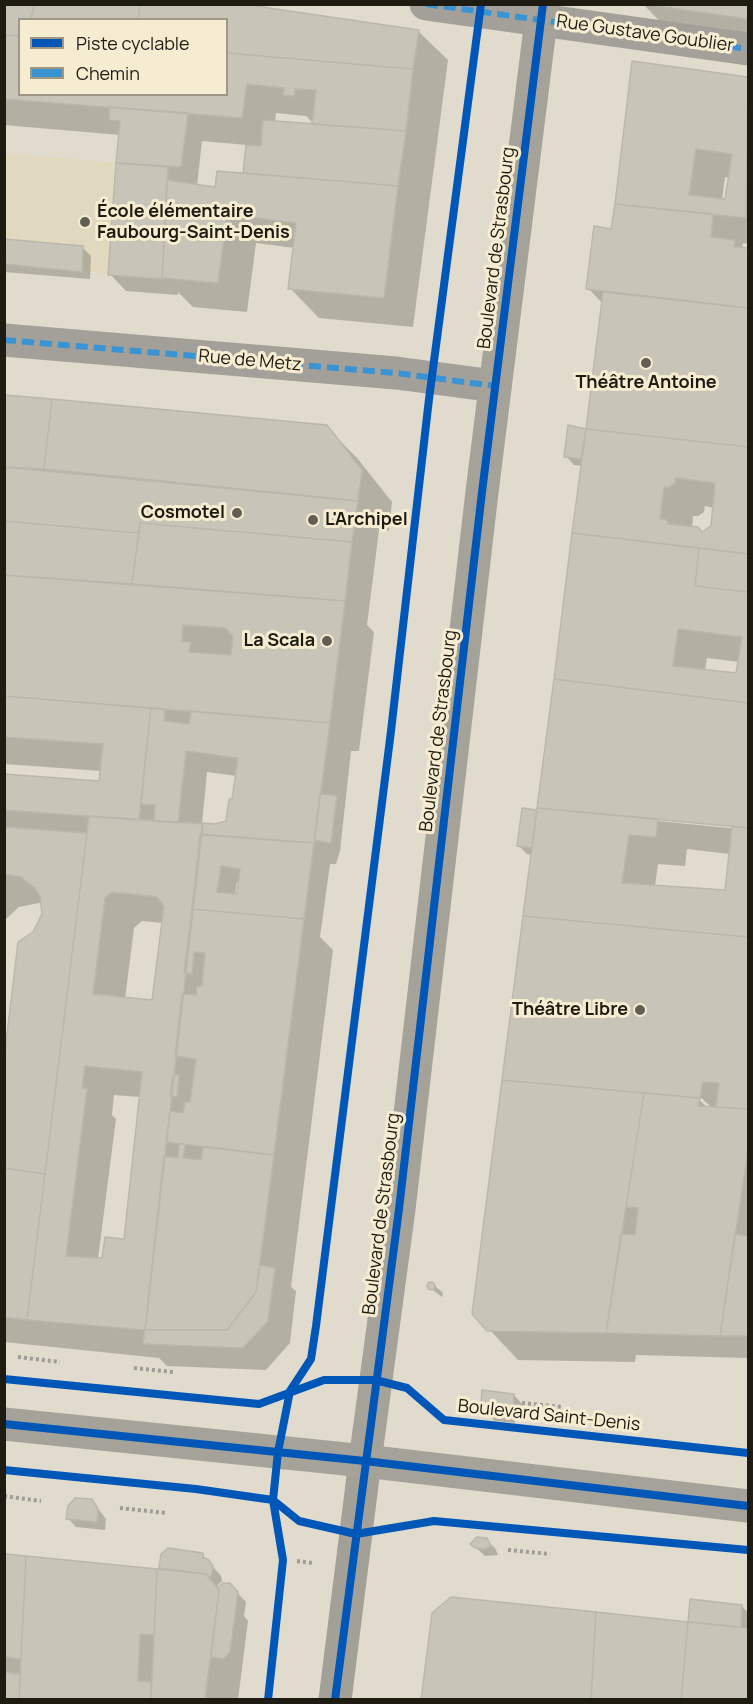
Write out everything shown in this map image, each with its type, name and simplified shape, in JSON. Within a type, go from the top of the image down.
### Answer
[{"type":"main road","name":"Boulevard de Strasbourg","points":[[365,1461],[399,1209],[495,386],[542,12]]},
{"type":"main road","points":[[4,1424],[365,1461],[748,1506]]},
{"type":"main road","points":[[335,1700],[365,1461]]},
{"type":"street","name":"Rue Gustave Goublier","points":[[426,4],[542,12],[748,49]]},
{"type":"street","name":"Rue de Metz","points":[[4,339],[396,373],[495,386]]},
{"type":"path","points":[[18,1357],[60,1362]]},
{"type":"path","points":[[134,1368],[173,1372]]},
{"type":"path","points":[[522,1403],[562,1407]]},
{"type":"path","points":[[4,1496],[41,1501]]},
{"type":"path","points":[[120,1508],[166,1513]]},
{"type":"path","points":[[508,1550],[550,1554]]},
{"type":"path","points":[[297,1561],[312,1563]]},
{"type":"shaded area","name":"École élémentaire Faubourg-Saint-Denis","points":[[4,153],[168,167],[162,279],[5,264]]},
{"type":"building","points":[[4,4],[34,4],[31,18],[18,18],[18,36],[4,35]]},
{"type":"building","points":[[34,4],[140,4],[138,18],[31,18]]},
{"type":"building","points":[[140,4],[242,4],[419,30],[413,69],[228,53],[228,18],[138,18]]},
{"type":"building","points":[[644,4],[672,4],[671,8]]},
{"type":"building","points":[[672,4],[748,4],[748,19],[671,8]]},
{"type":"building","points":[[4,35],[18,36],[18,96],[228,96],[228,53],[413,69],[406,131],[312,124],[316,90],[295,89],[294,96],[283,95],[284,88],[247,84],[242,118],[4,99]]},
{"type":"building","points":[[632,61],[748,77],[746,218],[615,204]],"holes":[[[696,149],[732,154],[725,199],[689,195]]]},
{"type":"building","points":[[110,107],[188,113],[181,167],[116,163],[120,121],[109,120]]},
{"type":"building","points":[[263,120],[406,131],[398,186],[243,173],[246,145],[261,146]]},
{"type":"building","points":[[116,163],[168,167],[162,279],[108,275]]},
{"type":"building","points":[[217,171],[398,186],[384,298],[288,289],[296,223],[227,214],[218,283],[162,278],[167,180],[215,187]]},
{"type":"building","points":[[615,204],[713,214],[711,237],[735,240],[734,247],[748,248],[748,308],[586,289],[594,226],[611,229]]},
{"type":"building","points":[[4,239],[83,246],[82,272],[4,264]]},
{"type":"building","points":[[603,292],[748,308],[748,447],[586,429]]},
{"type":"building","points":[[4,395],[52,399],[44,469],[4,467]]},
{"type":"building","points":[[52,399],[327,425],[362,470],[358,501],[44,469]]},
{"type":"building","points":[[568,425],[586,429],[581,459],[564,457]]},
{"type":"building","points":[[586,429],[748,447],[748,554],[572,533]],"holes":[[[676,478],[715,483],[711,526],[702,532],[698,527],[668,524],[667,520],[660,519],[664,487],[668,488],[675,483]]]},
{"type":"building","points":[[4,467],[358,501],[352,542],[140,523],[139,533],[4,521]]},
{"type":"building","points":[[4,521],[139,533],[132,584],[4,575]]},
{"type":"building","points":[[140,523],[352,542],[345,601],[132,584]]},
{"type":"building","points":[[572,533],[699,548],[695,586],[748,592],[748,703],[554,679]],"holes":[[[678,629],[742,637],[736,673],[673,666]]]},
{"type":"building","points":[[699,548],[748,554],[748,592],[695,586]]},
{"type":"building","points":[[4,575],[345,601],[330,723],[4,696]],"holes":[[[183,625],[226,628],[233,637],[231,655],[189,652],[191,642],[182,642]]]},
{"type":"building","points":[[554,679],[748,703],[748,828],[537,808]]},
{"type":"building","points":[[4,696],[151,708],[139,820],[4,810],[4,774],[99,781],[103,744],[4,737]]},
{"type":"building","points":[[151,708],[165,709],[164,721],[189,724],[191,711],[330,723],[314,843],[201,834],[203,823],[215,824],[226,821],[238,758],[186,751],[178,823],[154,821],[155,805],[141,804]]},
{"type":"building","points":[[320,794],[337,796],[331,843],[314,840]]},
{"type":"building","points":[[522,808],[537,810],[532,848],[517,846]]},
{"type":"building","points":[[537,808],[658,819],[656,837],[629,835],[622,883],[725,890],[732,826],[748,828],[748,937],[523,916]]},
{"type":"building","points":[[89,816],[203,824],[145,1330],[27,1320]],"holes":[[[112,892],[157,897],[164,906],[152,1000],[93,994],[105,898]],[[85,1066],[142,1072],[124,1239],[105,1237],[102,1258],[66,1256],[87,1088],[82,1088]]]},
{"type":"building","points":[[4,827],[87,833],[45,1174],[4,1168],[4,1060],[18,942],[33,932],[42,914],[40,896],[35,888],[21,877],[4,874]]},
{"type":"building","points":[[200,835],[314,843],[304,919],[192,909]],"holes":[[[221,866],[240,869],[237,894],[217,892]]]},
{"type":"building","points":[[192,909],[304,919],[274,1155],[166,1142],[170,1111],[183,1113],[185,1102],[190,1102],[196,1059],[175,1056],[182,994],[196,995],[197,986],[202,986],[205,953],[194,952],[192,974],[184,973]]},
{"type":"building","points":[[523,916],[748,937],[748,1109],[716,1107],[719,1083],[703,1082],[700,1098],[502,1080]]},
{"type":"building","points":[[173,1075],[179,1075],[177,1097],[170,1096]]},
{"type":"building","points":[[502,1080],[644,1093],[606,1333],[487,1331],[472,1314]]},
{"type":"building","points":[[644,1093],[700,1098],[698,1106],[748,1109],[748,1150],[720,1336],[606,1333],[621,1234],[635,1235],[638,1208],[626,1207]]},
{"type":"building","points":[[179,1144],[185,1145],[183,1158],[201,1160],[203,1147],[274,1155],[256,1292],[227,1330],[145,1330],[164,1156],[178,1158]]},
{"type":"building","points":[[4,1168],[45,1174],[27,1320],[4,1317]]},
{"type":"building","points":[[735,1234],[748,1236],[748,1336],[720,1336]]},
{"type":"building","points":[[260,1265],[275,1268],[268,1321],[243,1348],[143,1344],[145,1330],[227,1330],[256,1292]]},
{"type":"building","points":[[431,1282],[435,1286],[431,1290],[427,1286]]},
{"type":"building","points":[[482,1390],[514,1394],[513,1406],[505,1415],[485,1413],[481,1402]]},
{"type":"building","points":[[75,1498],[92,1499],[98,1509],[97,1522],[66,1519],[68,1506]]},
{"type":"building","points":[[477,1537],[487,1538],[491,1546],[485,1549],[475,1548],[470,1544]]},
{"type":"building","points":[[168,1548],[203,1553],[203,1558],[208,1559],[213,1566],[212,1575],[209,1578],[206,1574],[159,1568],[161,1554]]},
{"type":"building","points":[[4,1554],[26,1556],[21,1659],[4,1657]]},
{"type":"building","points":[[26,1556],[157,1569],[154,1635],[140,1634],[138,1681],[151,1682],[151,1700],[19,1700]]},
{"type":"building","points":[[157,1569],[206,1574],[219,1590],[205,1700],[151,1700]]},
{"type":"building","points":[[223,1583],[230,1583],[238,1592],[230,1652],[224,1659],[211,1657],[219,1590],[217,1588]]},
{"type":"building","points":[[451,1597],[596,1612],[591,1700],[421,1700],[432,1613]]},
{"type":"building","points":[[690,1599],[742,1605],[741,1627],[688,1622]]},
{"type":"building","points":[[596,1612],[688,1622],[681,1700],[591,1700]]},
{"type":"building","points":[[688,1622],[748,1628],[748,1700],[681,1700]]},
{"type":"building","points":[[4,1672],[20,1674],[19,1700],[4,1700]]},
{"type":"marked path","points":[[426,4],[748,49]]},
{"type":"marked path","points":[[4,340],[396,373],[495,386]]},
{"type":"cycle path","points":[[268,1700],[283,1560],[273,1500],[278,1452],[290,1391],[311,1359],[316,1326],[391,731],[429,399],[481,4]]},
{"type":"cycle path","points":[[335,1700],[399,1209],[482,492],[543,4]]},
{"type":"cycle path","name":"Boulevard Saint-Denis","points":[[4,1379],[259,1404],[324,1380],[375,1380],[407,1388],[444,1420],[748,1453]]},
{"type":"cycle path","points":[[4,1424],[365,1461],[748,1506]]},
{"type":"cycle path","points":[[4,1470],[196,1489],[273,1500],[299,1521],[356,1534],[434,1521],[748,1550]]},
{"type":"place","name":"École élémentaire Faubourg-Saint-Denis","points":[[85,222]]},
{"type":"place","name":"Théâtre Antoine","points":[[646,363]]},
{"type":"place","name":"Cosmotel","points":[[237,513]]},
{"type":"place","name":"L'Archipel","points":[[313,520]]},
{"type":"place","name":"La Scala","points":[[327,641]]},
{"type":"place","name":"Théâtre Libre","points":[[640,1010]]}]
